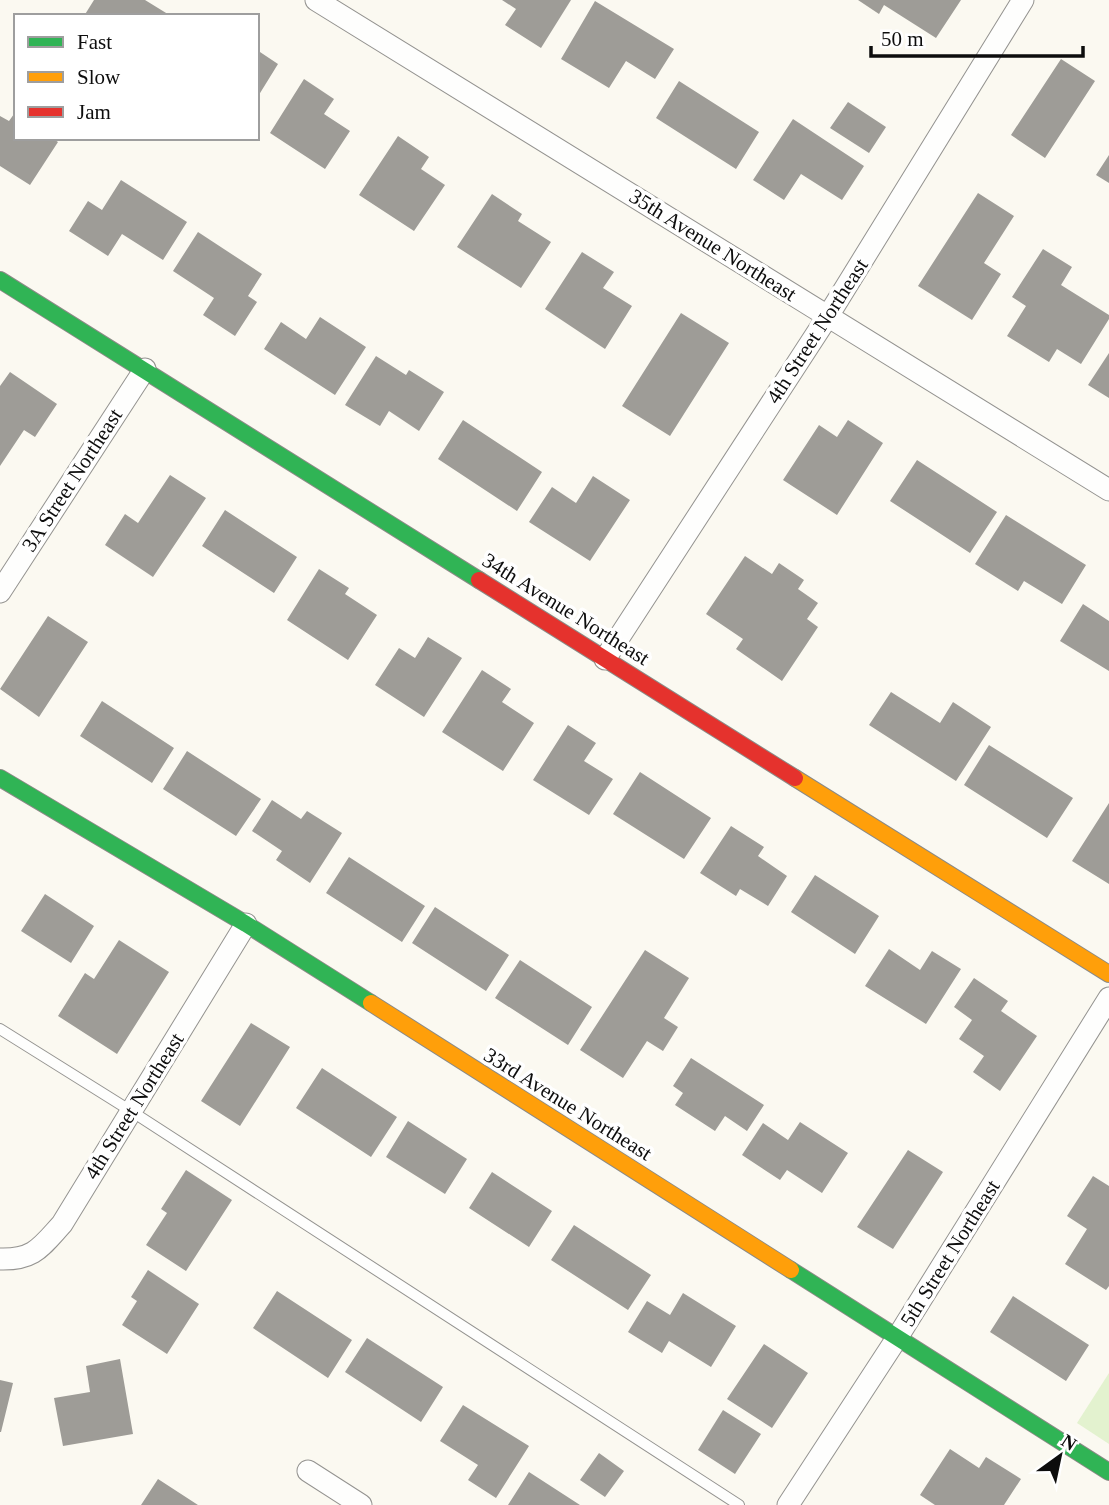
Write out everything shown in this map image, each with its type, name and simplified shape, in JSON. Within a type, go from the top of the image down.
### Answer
[{"type":"street","name":"35th Avenue Northeast","points":[[316,0],[1109,490]]},
{"type":"street","name":"4th Street Northeast","points":[[605,659],[828,316],[1023,0]]},
{"type":"street","name":"34th Avenue Northeast","points":[[0,280],[1109,974]]},
{"type":"street","name":"3A Street Northeast","points":[[0,592],[145,369]]},
{"type":"street","name":"33rd Avenue Northeast","points":[[0,778],[246,924],[1109,1472]]},
{"type":"street","name":"4th Street Northeast","points":[[0,1259],[35,1253],[62,1224],[246,924]]},
{"type":"street","name":"5th Street Northeast","points":[[788,1505],[897,1338],[1109,998]]},
{"type":"street","points":[[308,1471],[361,1505]]},
{"type":"lane","points":[[0,1029],[739,1505]]},
{"type":"green space","points":[[1109,1373],[1109,1444],[1077,1423]]},
{"type":"building","points":[[94,0],[145,0],[168,14],[85,14]]},
{"type":"building","points":[[502,0],[571,0],[541,48],[505,25],[516,9]]},
{"type":"building","points":[[858,0],[961,0],[936,38],[884,5],[879,14]]},
{"type":"building","points":[[595,1],[674,49],[655,79],[626,61],[609,88],[561,59]]},
{"type":"building","points":[[259,51],[278,64],[259,95]]},
{"type":"building","points":[[1061,59],[1095,81],[1045,158],[1011,135]]},
{"type":"building","points":[[304,79],[334,99],[324,114],[350,131],[325,169],[270,133]]},
{"type":"building","points":[[679,81],[759,132],[736,169],[656,118]]},
{"type":"building","points":[[848,102],[886,127],[869,153],[830,128]]},
{"type":"building","points":[[14,114],[14,140],[58,142],[30,185],[0,166],[0,116],[9,121]]},
{"type":"building","points":[[793,119],[864,166],[842,200],[801,174],[784,200],[753,180]]},
{"type":"building","points":[[398,136],[429,157],[421,169],[445,185],[414,231],[359,195]]},
{"type":"building","points":[[1109,155],[1109,183],[1096,175]]},
{"type":"building","points":[[121,180],[187,222],[163,260],[122,234],[108,256],[69,231],[88,201],[102,210]]},
{"type":"building","points":[[978,193],[1014,216],[984,263],[1001,274],[972,320],[918,286]]},
{"type":"building","points":[[492,194],[522,214],[518,221],[551,242],[521,288],[457,247]]},
{"type":"building","points":[[198,232],[262,274],[248,296],[257,302],[235,336],[203,315],[214,298],[173,271]]},
{"type":"building","points":[[1043,249],[1072,267],[1061,285],[1109,315],[1081,364],[1057,349],[1049,362],[1007,336],[1026,306],[1012,297]]},
{"type":"building","points":[[582,252],[614,272],[603,288],[632,306],[605,349],[545,309]]},
{"type":"building","points":[[681,313],[729,343],[670,436],[622,406]]},
{"type":"building","points":[[320,317],[366,347],[335,395],[264,349],[281,322],[306,339]]},
{"type":"building","points":[[1109,353],[1109,398],[1088,385]]},
{"type":"building","points":[[376,356],[406,375],[409,370],[444,392],[419,431],[389,411],[380,426],[345,405]]},
{"type":"building","points":[[10,372],[57,404],[35,437],[24,430],[0,466],[0,386]]},
{"type":"building","points":[[463,420],[542,472],[517,511],[438,459]]},
{"type":"building","points":[[848,420],[883,443],[837,515],[783,480],[819,425],[837,437]]},
{"type":"building","points":[[917,460],[997,512],[970,553],[890,501]]},
{"type":"building","points":[[170,475],[206,498],[153,577],[105,545],[125,514],[138,523]]},
{"type":"building","points":[[593,476],[630,500],[590,561],[529,522],[552,487],[576,503]]},
{"type":"building","points":[[225,510],[297,557],[274,593],[202,546]]},
{"type":"building","points":[[1006,515],[1086,565],[1062,604],[1024,581],[1018,591],[975,564]]},
{"type":"building","points":[[745,556],[772,574],[779,563],[804,580],[798,589],[818,603],[807,619],[818,627],[782,681],[736,649],[743,639],[706,614]]},
{"type":"building","points":[[319,569],[349,588],[345,594],[377,615],[348,660],[287,620]]},
{"type":"building","points":[[1083,604],[1109,621],[1109,671],[1060,641]]},
{"type":"building","points":[[48,616],[88,642],[39,717],[0,689]]},
{"type":"building","points":[[428,637],[462,658],[424,717],[375,685],[399,648],[415,658]]},
{"type":"building","points":[[482,670],[511,689],[502,702],[534,723],[503,771],[442,732]]},
{"type":"building","points":[[891,692],[940,723],[953,702],[991,727],[956,781],[869,725]]},
{"type":"building","points":[[102,701],[174,748],[152,783],[80,736]]},
{"type":"building","points":[[568,725],[596,743],[584,761],[613,779],[589,815],[533,780]]},
{"type":"building","points":[[989,745],[1073,798],[1047,838],[964,785]]},
{"type":"building","points":[[187,751],[261,799],[236,836],[163,789]]},
{"type":"building","points":[[640,772],[711,818],[684,859],[613,814]]},
{"type":"building","points":[[272,800],[301,819],[307,811],[342,833],[310,883],[276,860],[282,851],[252,831]]},
{"type":"building","points":[[1109,803],[1109,884],[1072,861]]},
{"type":"building","points":[[731,826],[764,847],[758,856],[787,876],[768,906],[740,889],[736,896],[700,873]]},
{"type":"building","points":[[349,857],[425,906],[402,942],[326,893]]},
{"type":"building","points":[[815,875],[879,916],[855,954],[791,912]]},
{"type":"building","points":[[45,894],[94,926],[71,963],[21,931]]},
{"type":"building","points":[[435,907],[509,955],[486,991],[412,943]]},
{"type":"building","points":[[119,940],[169,972],[117,1054],[58,1016],[85,973],[94,979]]},
{"type":"building","points":[[889,949],[920,970],[932,951],[961,969],[926,1024],[865,986]]},
{"type":"building","points":[[645,950],[689,978],[664,1018],[678,1027],[663,1051],[647,1041],[623,1078],[580,1050]]},
{"type":"building","points":[[520,960],[592,1007],[568,1045],[495,998]]},
{"type":"building","points":[[974,978],[1008,1001],[1001,1011],[1037,1036],[1000,1091],[973,1072],[984,1056],[959,1039],[972,1020],[954,1007]]},
{"type":"building","points":[[251,1023],[290,1047],[240,1126],[201,1101]]},
{"type":"building","points":[[691,1058],[764,1105],[747,1131],[725,1116],[715,1131],[675,1105],[683,1093],[673,1086]]},
{"type":"building","points":[[322,1068],[397,1117],[371,1157],[296,1108]]},
{"type":"building","points":[[408,1121],[467,1159],[445,1194],[386,1157]]},
{"type":"building","points":[[800,1122],[848,1153],[822,1193],[787,1170],[780,1180],[742,1155],[763,1123],[788,1140]]},
{"type":"building","points":[[908,1150],[943,1172],[893,1249],[857,1227]]},
{"type":"building","points":[[186,1170],[232,1200],[186,1271],[146,1245],[167,1213],[161,1209]]},
{"type":"building","points":[[492,1172],[552,1211],[529,1247],[469,1208]]},
{"type":"building","points":[[1093,1176],[1109,1186],[1109,1286],[1106,1290],[1065,1264],[1087,1229],[1067,1216]]},
{"type":"building","points":[[574,1225],[651,1275],[628,1310],[551,1260]]},
{"type":"building","points":[[148,1270],[199,1304],[167,1354],[122,1325],[137,1301],[131,1297]]},
{"type":"building","points":[[277,1291],[352,1340],[328,1378],[253,1328]]},
{"type":"building","points":[[683,1293],[736,1326],[711,1367],[669,1341],[662,1353],[628,1332],[647,1301],[670,1315]]},
{"type":"building","points":[[1013,1296],[1089,1345],[1066,1381],[990,1332]]},
{"type":"building","points":[[367,1338],[443,1387],[421,1422],[345,1372]]},
{"type":"building","points":[[764,1344],[808,1373],[772,1428],[727,1399]]},
{"type":"building","points":[[120,1359],[133,1434],[63,1446],[54,1398],[90,1392],[86,1366]]},
{"type":"building","points":[[0,1380],[13,1383],[1,1432],[0,1432]]},
{"type":"building","points":[[463,1405],[529,1446],[496,1498],[468,1480],[478,1465],[440,1441]]},
{"type":"building","points":[[723,1410],[761,1434],[735,1474],[698,1450]]},
{"type":"building","points":[[950,1449],[979,1468],[986,1457],[1021,1479],[1004,1505],[935,1505],[920,1495]]},
{"type":"building","points":[[599,1453],[624,1471],[605,1497],[580,1480]]},
{"type":"building","points":[[529,1472],[580,1505],[508,1505]]},
{"type":"building","points":[[158,1479],[198,1505],[141,1505]]},
{"type":"traffic: fast","points":[[0,280],[479,580]]},
{"type":"traffic: fast","points":[[0,778],[246,924],[371,1003]]},
{"type":"traffic: fast","points":[[791,1270],[1109,1472]]},
{"type":"traffic: slow","points":[[795,778],[1109,974]]},
{"type":"traffic: slow","points":[[371,1003],[791,1270]]},
{"type":"traffic: jam","points":[[479,580],[795,778]]}]
